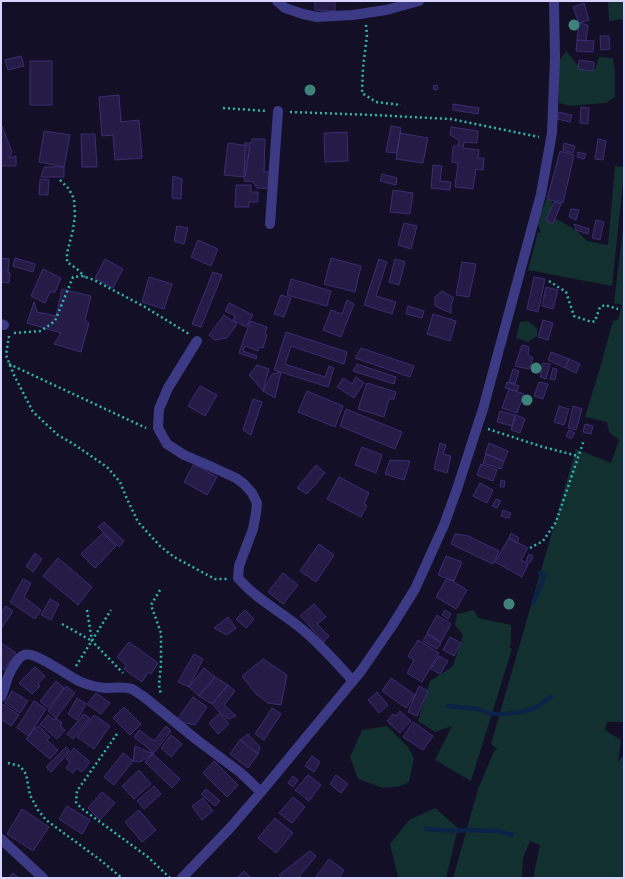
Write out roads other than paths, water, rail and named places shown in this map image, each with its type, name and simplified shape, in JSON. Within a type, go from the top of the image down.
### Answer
[{"type":"street","points":[[277,1],[285,8],[317,17],[386,10],[419,1]]},
{"type":"street","points":[[182,878],[230,828],[353,681],[392,626],[415,589],[444,525],[483,410],[541,194],[552,133],[555,58],[554,1]]},
{"type":"street","points":[[270,224],[278,111]]},
{"type":"street","points":[[197,341],[168,388],[159,409],[158,428],[168,444],[184,455],[236,478],[252,493],[257,503],[256,513],[253,529],[239,566],[238,578],[252,592],[303,630],[326,651],[353,681]]},
{"type":"street","points":[[1,697],[5,690],[8,677],[19,657],[28,653],[81,682],[104,688],[124,688],[133,690],[143,696],[197,740],[241,773],[261,792]]},
{"type":"street","points":[[1,839],[43,878]]},
{"type":"waterway","points":[[533,603],[545,575],[540,573]]},
{"type":"waterway","points":[[448,706],[478,709],[491,714],[503,714],[535,708],[551,697]]},
{"type":"waterway","points":[[426,829],[452,831],[497,831],[512,835]]}]
